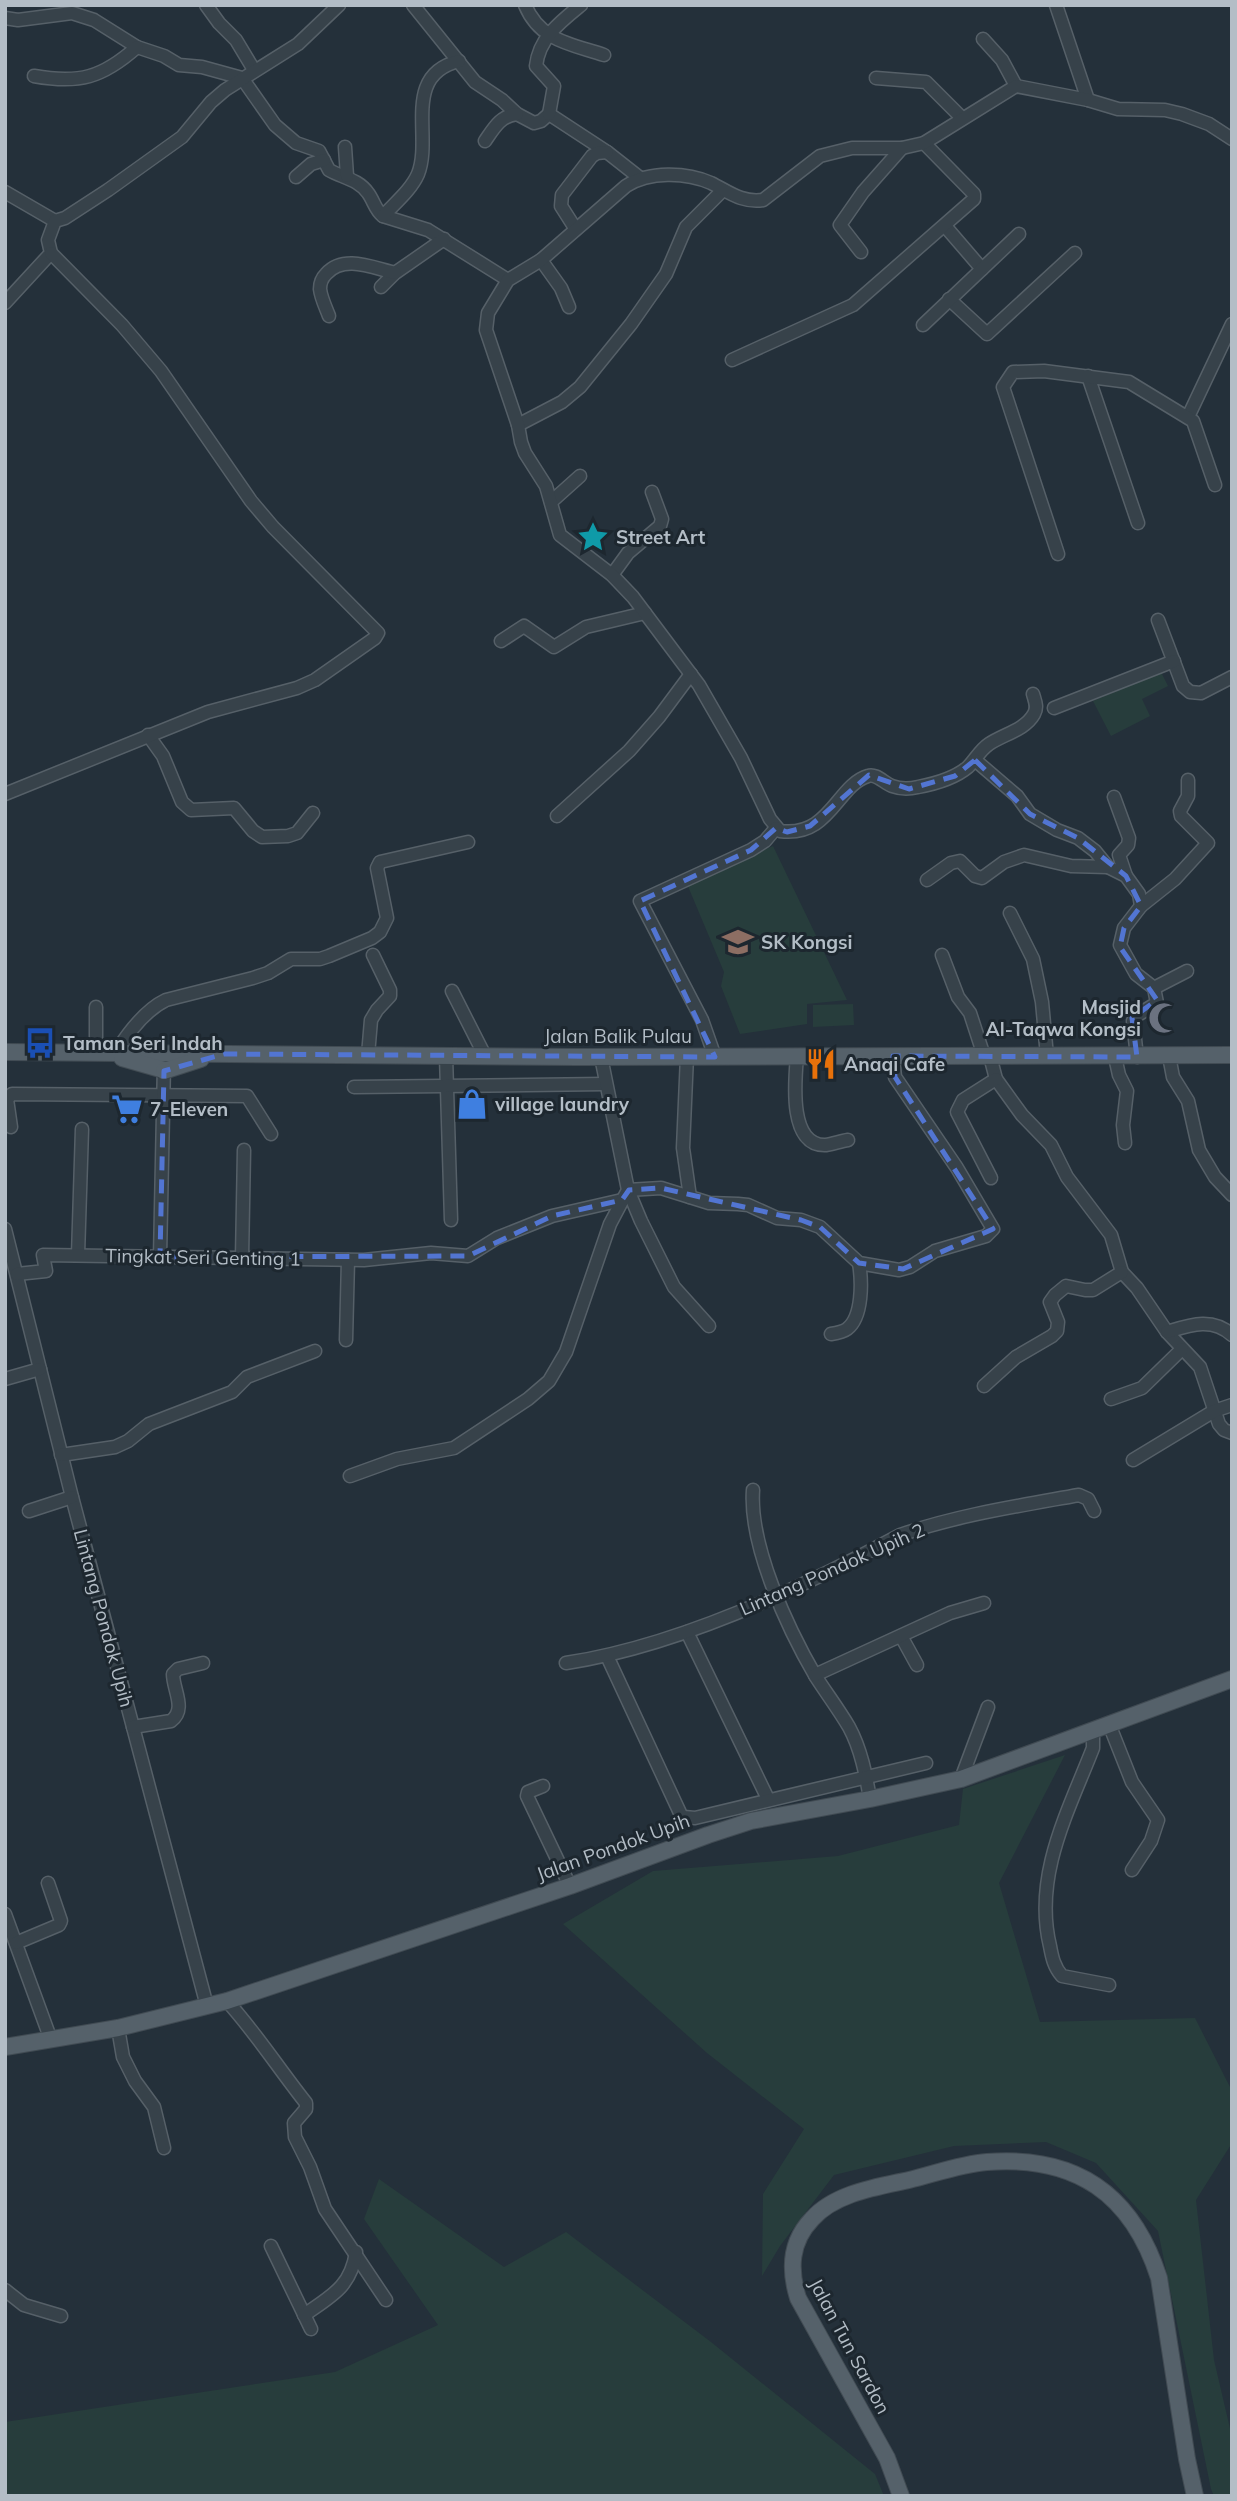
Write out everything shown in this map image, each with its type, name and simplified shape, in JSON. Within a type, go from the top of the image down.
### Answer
[{"type":"main road","name":"Jalan Balik Pulau","points":[[5,1052],[601,1057],[1232,1055]]},
{"type":"main road","points":[[106,1052],[164,1071],[224,1054]]},
{"type":"main road","name":"Jalan Pondok Upih","points":[[5,2047],[118,2028],[228,2001],[570,1886],[751,1821],[961,1779],[1232,1679]]},
{"type":"main road","name":"Jalan Tun Sardon","points":[[901,2496],[887,2458],[798,2298],[792,2277],[793,2255],[801,2233],[813,2217],[834,2203],[865,2190],[985,2162],[1031,2163],[1056,2167],[1080,2177],[1102,2189],[1121,2206],[1137,2226],[1150,2250],[1159,2278],[1195,2496]]},
{"type":"street","points":[[206,5],[236,40],[254,70]]},
{"type":"street","points":[[5,192],[55,221],[65,218],[182,136],[211,103],[242,78],[298,44],[339,5]]},
{"type":"street","points":[[413,5],[475,82],[517,114],[534,123],[541,121],[548,114],[554,86],[536,66],[540,47],[547,34],[579,6]]},
{"type":"street","points":[[524,5],[533,22],[547,34],[604,55]]},
{"type":"street","points":[[1056,5],[1088,100]]},
{"type":"street","points":[[5,18],[18,20],[59,10],[80,14],[137,47],[164,56],[179,65],[202,67],[242,78],[275,125],[296,143],[318,151],[330,170],[347,176],[369,194],[377,212],[420,226],[508,280]]},
{"type":"street","points":[[983,39],[1002,60],[1016,86]]},
{"type":"street","points":[[34,76],[60,80],[91,77],[119,63],[137,47]]},
{"type":"street","points":[[383,216],[412,185],[418,173],[422,157],[422,103],[425,92],[441,69],[459,61]]},
{"type":"street","points":[[876,78],[926,82],[962,118]]},
{"type":"street","points":[[1033,694],[1037,708],[1032,717],[1019,728],[989,744],[955,776],[909,789],[890,785],[869,775],[855,783],[831,811],[810,826],[788,832],[776,828],[708,698],[691,674],[645,612],[612,575],[564,541],[560,535],[546,486],[525,453],[486,330],[488,313],[508,280],[541,260],[575,228],[626,186],[640,178],[657,175],[695,178],[743,199],[763,200],[820,156],[852,148],[902,148],[924,143],[1016,86],[1088,100],[1118,109],[1165,110],[1182,114],[1209,124],[1232,139]]},
{"type":"street","points":[[485,141],[500,120],[517,114]]},
{"type":"street","points":[[548,114],[607,152],[640,178]]},
{"type":"street","points":[[732,360],[853,306],[945,226],[974,197],[924,143]]},
{"type":"street","points":[[345,147],[347,176]]},
{"type":"street","points":[[862,251],[840,225],[863,192],[902,148]]},
{"type":"street","points":[[575,228],[561,206],[562,195],[592,156],[607,152]]},
{"type":"street","points":[[296,177],[311,164],[324,160]]},
{"type":"street","points":[[518,425],[562,402],[580,387],[631,324],[666,274],[686,227],[723,190]]},
{"type":"street","points":[[5,794],[208,712],[297,688],[314,680],[379,633],[273,527],[251,500],[161,371],[122,325],[51,253],[48,240],[55,221]]},
{"type":"street","points":[[945,226],[982,269]]},
{"type":"street","points":[[923,326],[1019,234]]},
{"type":"street","points":[[381,287],[395,273],[444,239]]},
{"type":"street","points":[[5,303],[51,253]]},
{"type":"street","points":[[949,299],[987,334],[1075,253]]},
{"type":"street","points":[[541,260],[561,288],[569,307]]},
{"type":"street","points":[[329,316],[320,287],[322,278],[329,270],[342,264],[356,263],[395,273]]},
{"type":"street","points":[[1188,417],[1232,324]]},
{"type":"street","points":[[1058,554],[1003,387],[1008,377],[1017,370],[1129,382],[1193,421],[1215,485]]},
{"type":"street","points":[[1088,376],[1138,523]]},
{"type":"street","points":[[551,502],[580,476]]},
{"type":"street","points":[[612,575],[628,553],[660,526],[662,519],[652,492]]},
{"type":"street","points":[[501,641],[524,626],[554,647],[586,627],[645,612]]},
{"type":"street","points":[[1158,620],[1183,686],[1190,692],[1201,693],[1232,677]]},
{"type":"street","points":[[1054,708],[1174,661]]},
{"type":"street","points":[[557,816],[629,751],[659,718],[691,674]]},
{"type":"street","points":[[148,735],[163,756],[182,802],[191,810],[234,808],[253,831],[262,837],[297,833],[313,813]]},
{"type":"street","points":[[975,760],[1017,796],[1030,814],[1087,844],[1108,867],[1126,876]]},
{"type":"street","points":[[1137,1057],[1133,1021],[1136,1016],[1156,1005],[1157,1000],[1154,988],[1136,974],[1121,945],[1124,928],[1141,906],[1175,878],[1208,843],[1181,816],[1188,796],[1188,780]]},
{"type":"street","points":[[1114,797],[1129,838],[1128,845],[1119,855],[1126,876],[1139,894],[1141,906]]},
{"type":"street","points":[[715,1056],[702,1020],[640,901],[751,849],[765,841],[776,828]]},
{"type":"street","points":[[96,1007],[106,1052],[158,1004],[268,973],[291,959],[329,956],[372,938],[380,932],[387,918],[380,890],[378,865],[387,859],[467,842]]},
{"type":"street","points":[[927,880],[951,863],[960,862],[975,876],[982,878],[1004,862],[1024,855],[1071,866],[1108,867]]},
{"type":"street","points":[[1010,913],[1033,959],[1042,1002],[1046,1056]]},
{"type":"street","points":[[368,1055],[371,1020],[390,996],[388,984],[373,955]]},
{"type":"street","points":[[942,955],[958,997],[970,1013],[996,1079],[1022,1115],[1051,1144],[1067,1177],[1111,1235],[1122,1272],[1167,1332],[1200,1367],[1221,1427],[1232,1433]]},
{"type":"street","points":[[1154,988],[1187,971]]},
{"type":"street","points":[[452,991],[485,1056]]},
{"type":"street","points":[[160,1257],[163,1053]]},
{"type":"street","points":[[446,1056],[451,1220]]},
{"type":"street","points":[[688,1056],[683,1148],[690,1197]]},
{"type":"street","points":[[797,1056],[796,1108],[803,1133],[812,1141],[825,1145],[848,1140]]},
{"type":"street","points":[[831,1334],[846,1330],[853,1321],[861,1290],[859,1263],[904,1269],[935,1251],[986,1236],[993,1229],[957,1168],[895,1077],[893,1056]]},
{"type":"street","points":[[1169,1056],[1173,1077],[1188,1101],[1199,1150],[1215,1177],[1232,1195]]},
{"type":"street","points":[[601,1057],[625,1195],[674,1287],[709,1326]]},
{"type":"street","points":[[1115,1057],[1119,1075],[1127,1091],[1123,1125],[1125,1143]]},
{"type":"street","points":[[991,1178],[957,1112],[963,1100],[996,1079]]},
{"type":"street","points":[[354,1087],[606,1084]]},
{"type":"street","points":[[11,1127],[7,1099],[12,1094],[247,1097],[271,1134]]},
{"type":"street","points":[[79,1255],[82,1129]]},
{"type":"street","points":[[242,1258],[243,1150]]},
{"type":"street","name":"Tingkat Seri Genting 1","points":[[17,1274],[46,1271],[43,1255],[348,1260],[430,1253],[468,1256],[497,1238],[552,1216],[625,1195],[661,1188],[709,1203],[748,1205],[777,1218],[801,1220],[820,1227],[859,1263]]},
{"type":"street","points":[[349,1476],[397,1459],[454,1448],[528,1399],[549,1381],[566,1352],[610,1224],[625,1195]]},
{"type":"street","name":"Lintang Pondok Upih","points":[[5,1228],[61,1455],[207,2006]]},
{"type":"street","points":[[346,1340],[348,1260]]},
{"type":"street","points":[[984,1386],[1011,1360],[1055,1333],[1058,1322],[1050,1302],[1061,1289],[1066,1286],[1094,1290],[1122,1272]]},
{"type":"street","points":[[1167,1332],[1207,1323],[1221,1327],[1232,1335]]},
{"type":"street","points":[[1111,1399],[1142,1388],[1182,1349]]},
{"type":"street","points":[[61,1455],[114,1447],[128,1441],[149,1424],[232,1392],[247,1377],[315,1351]]},
{"type":"street","points":[[5,1379],[40,1369]]},
{"type":"street","points":[[1133,1460],[1214,1411],[1232,1405]]},
{"type":"street","points":[[753,1490],[755,1528],[776,1595],[815,1675],[849,1728],[867,1778],[870,1799]]},
{"type":"street","name":"Lintang Pondok Upih 2","points":[[566,1662],[607,1656],[687,1632],[776,1595],[900,1535],[947,1521],[1079,1495],[1088,1499],[1094,1511]]},
{"type":"street","points":[[29,1511],[72,1497]]},
{"type":"street","points":[[815,1675],[950,1613],[984,1603]]},
{"type":"street","points":[[687,1632],[768,1799]]},
{"type":"street","points":[[901,1636],[917,1665]]},
{"type":"street","points":[[607,1656],[681,1815],[688,1819],[926,1763]]},
{"type":"street","points":[[133,1727],[176,1718],[180,1705],[173,1674],[178,1669],[203,1663]]},
{"type":"street","points":[[961,1779],[988,1707]]},
{"type":"street","points":[[1101,1727],[1132,1782],[1158,1820],[1151,1841],[1132,1870]]},
{"type":"street","points":[[1101,1727],[1051,1859],[1045,1892],[1044,1923],[1054,1963],[1062,1976],[1109,1985]]},
{"type":"street","points":[[543,1786],[528,1792],[527,1796],[570,1886]]},
{"type":"street","points":[[16,1943],[61,1923],[62,1919],[48,1883]]},
{"type":"street","points":[[5,1914],[51,2040]]},
{"type":"street","points":[[228,2001],[253,2030],[306,2103],[306,2109],[294,2123],[295,2137],[310,2166],[325,2209],[386,2300]]},
{"type":"street","points":[[118,2028],[123,2057],[135,2081],[154,2107],[164,2148]]},
{"type":"street","points":[[271,2246],[311,2329]]},
{"type":"street","points":[[304,2315],[342,2287],[352,2273],[356,2252]]},
{"type":"street","points":[[5,2290],[24,2305],[61,2316]]},
{"type":"highlighted area","points":[[975,760],[1030,814],[1078,838],[1126,876],[1141,906],[1124,928],[1120,947],[1157,1000],[1132,1018],[1137,1057],[893,1056],[895,1077],[993,1229],[903,1269],[859,1263],[820,1227],[801,1220],[661,1188],[629,1190],[622,1200],[552,1216],[468,1256],[160,1257],[164,1071],[224,1054],[715,1057],[640,901],[751,850],[776,828],[787,832],[810,826],[869,775],[909,789],[955,776]]},
{"type":"green space","points":[[1161,672],[1168,686],[1142,699],[1150,716],[1111,736],[1093,701]]},
{"type":"green space","points":[[773,846],[847,1000],[807,1004],[807,1024],[740,1034],[721,986],[724,972],[687,884]]},
{"type":"green space","points":[[853,1004],[854,1025],[813,1027],[813,1005]]},
{"type":"green space","points":[[1065,1755],[999,1883],[1040,2022],[1195,2018],[1232,2091],[1232,2143],[1196,2200],[1214,2360],[1232,2437],[1232,2496],[1214,2496],[1211,2489],[1158,2231],[1096,2163],[1046,2142],[954,2146],[834,2175],[780,2246],[762,2276],[763,2194],[804,2129],[707,2053],[563,1924],[653,1871],[838,1856],[959,1825],[963,1789]]},
{"type":"green space","points":[[379,2179],[504,2267],[566,2232],[711,2342],[875,2474],[884,2496],[5,2496],[5,2422],[335,2372],[438,2325],[364,2219]]},
{"type":"place","name":"Street Art","points":[[593,537]]},
{"type":"place","name":"SK Kongsi","points":[[738,942]]},
{"type":"place","name":"Masjid Al-Taqwa Kongsi","points":[[1164,1018]]},
{"type":"place","name":"Taman Seri Indah","points":[[40,1043]]},
{"type":"place","name":"Anaqi Cafe","points":[[821,1064]]},
{"type":"place","name":"village laundry","points":[[472,1104]]},
{"type":"place","name":"7-Eleven","points":[[127,1109]]}]
